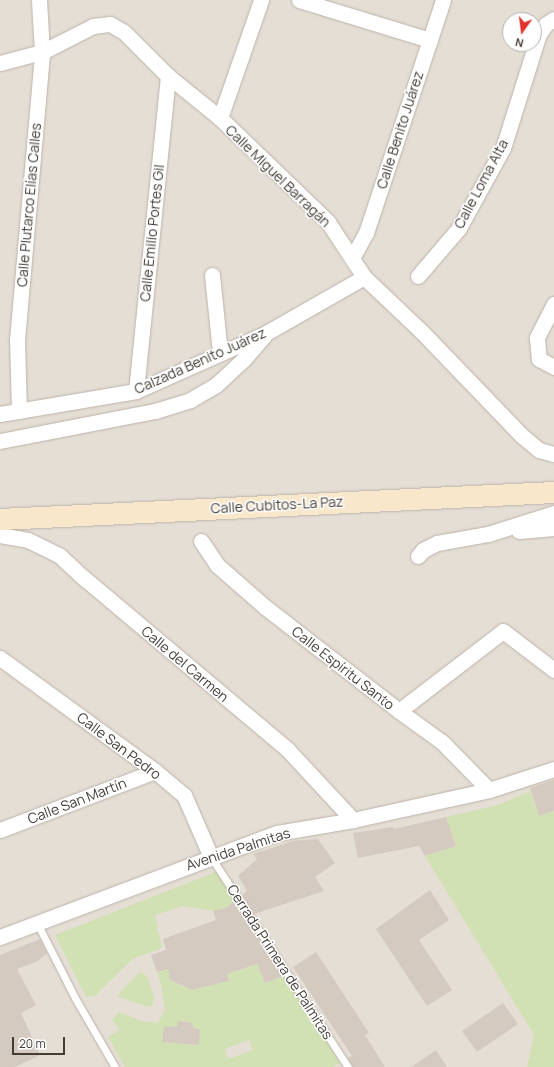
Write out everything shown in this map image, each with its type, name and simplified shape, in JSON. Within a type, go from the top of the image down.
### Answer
[{"type":"main road","name":"Calle Cubitos-La Paz","points":[[0,519],[554,492]]},
{"type":"street","name":"Calle Plutarco Elías Calles","points":[[19,411],[17,340],[42,52],[39,0]]},
{"type":"street","points":[[220,118],[261,0]]},
{"type":"street","points":[[299,0],[430,40]]},
{"type":"street","name":"Calle Benito Juárez","points":[[352,258],[366,234],[443,0]]},
{"type":"street","name":"Calle Loma Alta","points":[[418,276],[459,228],[503,148],[539,34],[546,24],[554,19]]},
{"type":"street","name":"Calle Miguel Barragán","points":[[42,52],[94,26],[110,24],[124,32],[168,76],[220,118],[328,222],[364,277],[421,331],[521,435],[539,450],[554,454]]},
{"type":"street","points":[[0,63],[42,52]]},
{"type":"street","name":"Calle Emilio Portes Gil","points":[[136,391],[168,76]]},
{"type":"street","points":[[212,275],[220,352]]},
{"type":"street","name":"Calzada Benito Juárez","points":[[0,414],[136,391],[220,352],[266,333],[364,277]]},
{"type":"street","points":[[554,304],[537,338],[539,359],[554,367]]},
{"type":"street","points":[[0,441],[155,411],[190,400],[216,385],[243,360],[266,333]]},
{"type":"street","points":[[488,534],[554,513]]},
{"type":"street","points":[[418,556],[423,550],[438,543],[488,534],[554,528]]},
{"type":"street","name":"Calle del Carmen","points":[[0,535],[28,540],[59,555],[84,578],[288,750],[353,820]]},
{"type":"street","name":"Calle Espíritu Santo","points":[[201,541],[217,564],[266,607],[399,711],[442,742],[489,790]]},
{"type":"street","points":[[399,711],[503,631],[554,670]]},
{"type":"street","name":"Calle San Pedro","points":[[0,658],[155,771],[184,795],[211,857]]},
{"type":"street","name":"Avenida Palmitas","points":[[0,937],[36,922],[277,833],[353,820],[489,790],[554,769]]},
{"type":"street","name":"Calle San Martín","points":[[0,830],[155,771]]},
{"type":"lane","name":"Cerrada Primera de Palmitas","points":[[211,857],[348,1067]]},
{"type":"lane","points":[[36,922],[75,998],[115,1067]]},
{"type":"shaded area","points":[[0,0],[31,0],[34,37],[46,46],[96,28],[114,30],[323,226],[346,266],[430,347],[350,265],[443,0],[554,0],[554,461],[505,419],[549,462],[554,464],[554,1067],[0,1067]]},
{"type":"shaded area","points":[[35,0],[439,0],[350,261],[326,224],[112,21],[46,44]]},
{"type":"green space","points":[[530,791],[539,816],[554,811],[554,1067],[527,1067],[534,1035],[425,856],[456,846],[446,817],[498,805]]},
{"type":"green space","points":[[216,872],[235,900],[226,908],[213,911],[183,906],[155,915],[162,948],[133,959],[95,996],[86,997],[55,935]]},
{"type":"green space","points":[[257,964],[265,983],[284,976],[340,1063],[333,1067],[125,1067],[108,1037],[120,1030],[112,1020],[119,1012],[141,1021],[158,1023],[165,1009],[161,984],[157,972],[168,969],[169,975],[174,982],[185,987],[190,985],[193,990],[229,981],[225,967],[234,972]],"holes":[[[178,1021],[193,1023],[193,1028],[200,1029],[199,1045],[163,1042],[164,1026],[177,1027]],[[249,1040],[253,1050],[228,1059],[225,1049]]]},
{"type":"green space","points":[[142,972],[148,978],[154,997],[153,1005],[147,1007],[117,996],[137,974]]},
{"type":"building","points":[[554,780],[554,811],[539,816],[530,788]]},
{"type":"building","points":[[446,817],[456,846],[425,856],[419,846],[358,858],[353,833],[393,827],[394,829]]},
{"type":"building","points":[[318,839],[335,863],[315,877],[324,891],[254,914],[242,895],[247,891],[238,876],[257,859],[253,854],[293,841]]},
{"type":"building","points":[[430,890],[449,920],[419,940],[452,990],[427,1006],[376,929]]},
{"type":"building","points":[[234,901],[283,976],[265,983],[257,964],[227,974],[229,981],[192,990],[170,980],[168,969],[157,972],[151,955],[166,950],[163,939],[216,920],[213,911],[226,908]]},
{"type":"building","points":[[40,939],[47,953],[38,961],[17,969],[36,1005],[21,1013],[40,1055],[15,1067],[0,1067],[0,955]]},
{"type":"building","points":[[316,952],[369,1033],[365,1035],[385,1067],[353,1067],[348,1058],[352,1056],[293,967]]},
{"type":"building","points":[[503,1003],[518,1024],[477,1052],[462,1031]]},
{"type":"building","points":[[178,1021],[193,1023],[193,1028],[200,1029],[199,1045],[162,1042],[164,1026],[177,1027]]},
{"type":"building","points":[[436,1050],[447,1067],[411,1067]]}]
